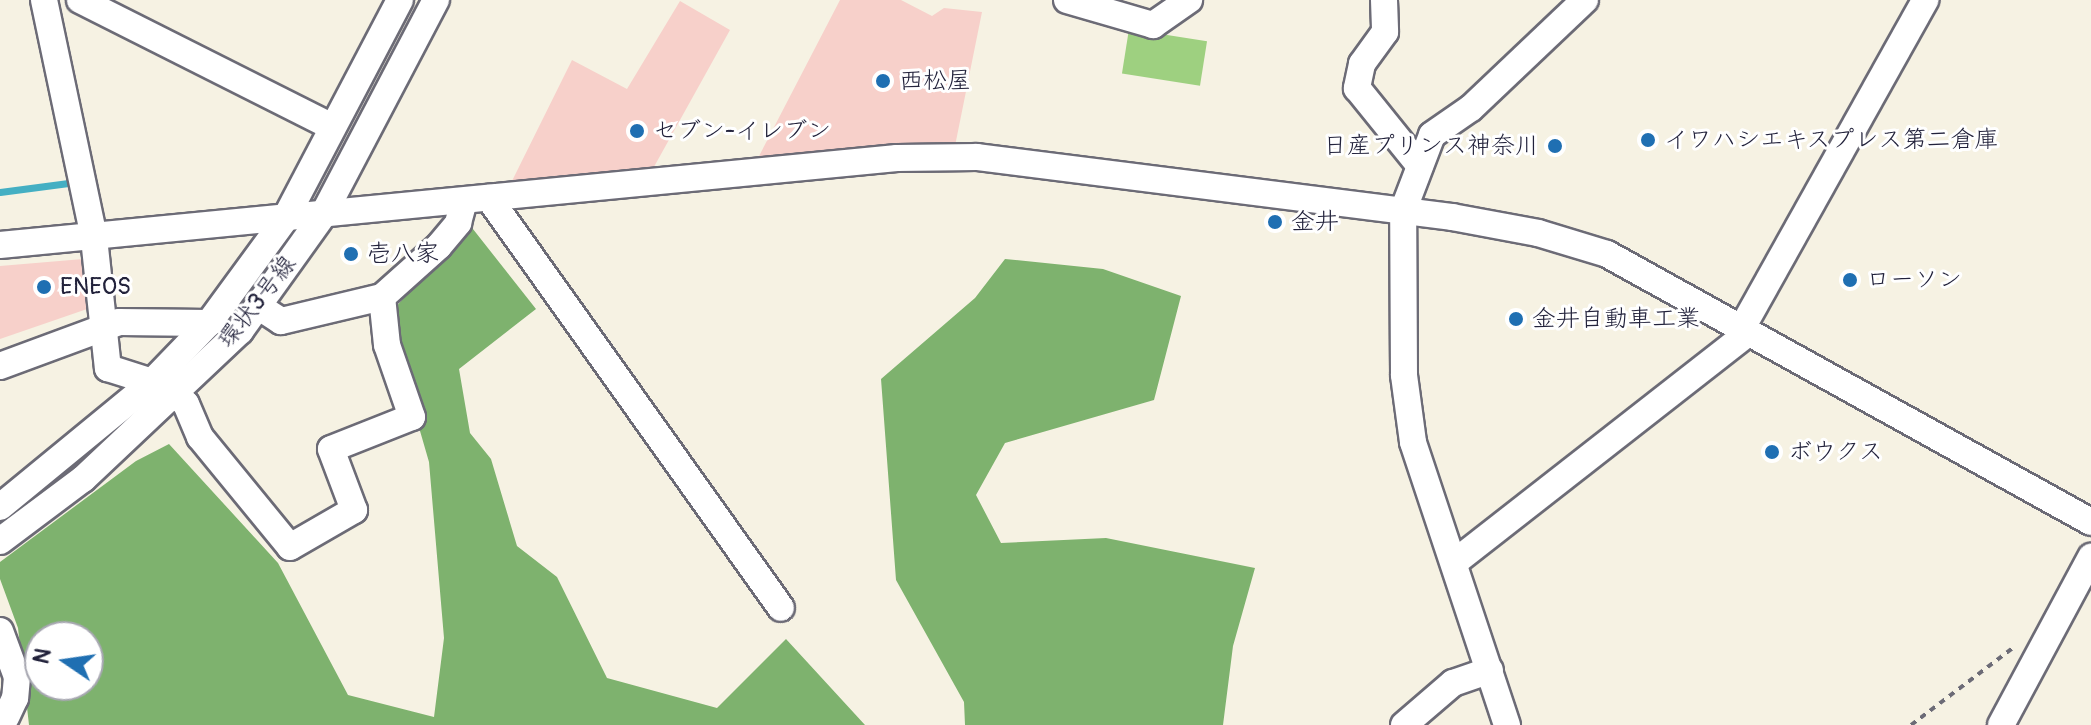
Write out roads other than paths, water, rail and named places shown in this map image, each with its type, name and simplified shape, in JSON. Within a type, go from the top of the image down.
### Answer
[{"type":"street","points":[[44,0],[94,238],[108,368],[152,382]]},
{"type":"street","name":"環状3号線","points":[[0,541],[83,479],[176,395],[258,306],[323,215],[436,0]]},
{"type":"street","points":[[1067,0],[1153,25],[1189,0]]},
{"type":"street","points":[[1384,0],[1385,32],[1362,64],[1357,88],[1420,166]]},
{"type":"street","points":[[1507,725],[1413,442],[1404,375],[1403,211],[1432,135],[1482,98],[1585,0]]},
{"type":"street","points":[[1455,562],[1745,330],[1925,0]]},
{"type":"street","points":[[84,1],[332,127]]},
{"type":"street","name":"環状3号線","points":[[0,507],[152,382],[209,323],[285,219],[392,3]]},
{"type":"street","points":[[0,245],[897,158],[977,157],[1403,211],[1538,233],[1607,254],[2091,522]]},
{"type":"street","points":[[258,306],[281,321],[382,297],[439,246],[476,200]]},
{"type":"street","points":[[476,200],[781,608]]},
{"type":"street","points":[[176,395],[186,404],[200,437],[290,547],[354,510],[331,449],[412,417],[387,345],[382,297]]},
{"type":"street","points":[[0,366],[105,327],[142,319],[209,323]]},
{"type":"street","points":[[2001,725],[2091,557]]},
{"type":"street","points":[[0,631],[17,677],[15,698],[6,717]]},
{"type":"street","points":[[1404,725],[1453,683],[1490,670]]},
{"type":"waterway","points":[[0,192],[68,183]]},
{"type":"place","name":"西松屋","points":[[883,81]]},
{"type":"place","name":"セブン-イレブン","points":[[637,131]]},
{"type":"place","name":"イワハシエキスプレス第二倉庫","points":[[1648,140]]},
{"type":"place","name":"日産プリンス神奈川","points":[[1555,146]]},
{"type":"place","name":"金井","points":[[1275,222]]},
{"type":"place","name":"壱八家","points":[[351,254]]},
{"type":"place","name":"ローソン","points":[[1850,280]]},
{"type":"place","name":"ENEOS","points":[[44,287]]},
{"type":"place","name":"金井自動車工業","points":[[1516,319]]},
{"type":"place","name":"ボウクス","points":[[1772,452]]}]
